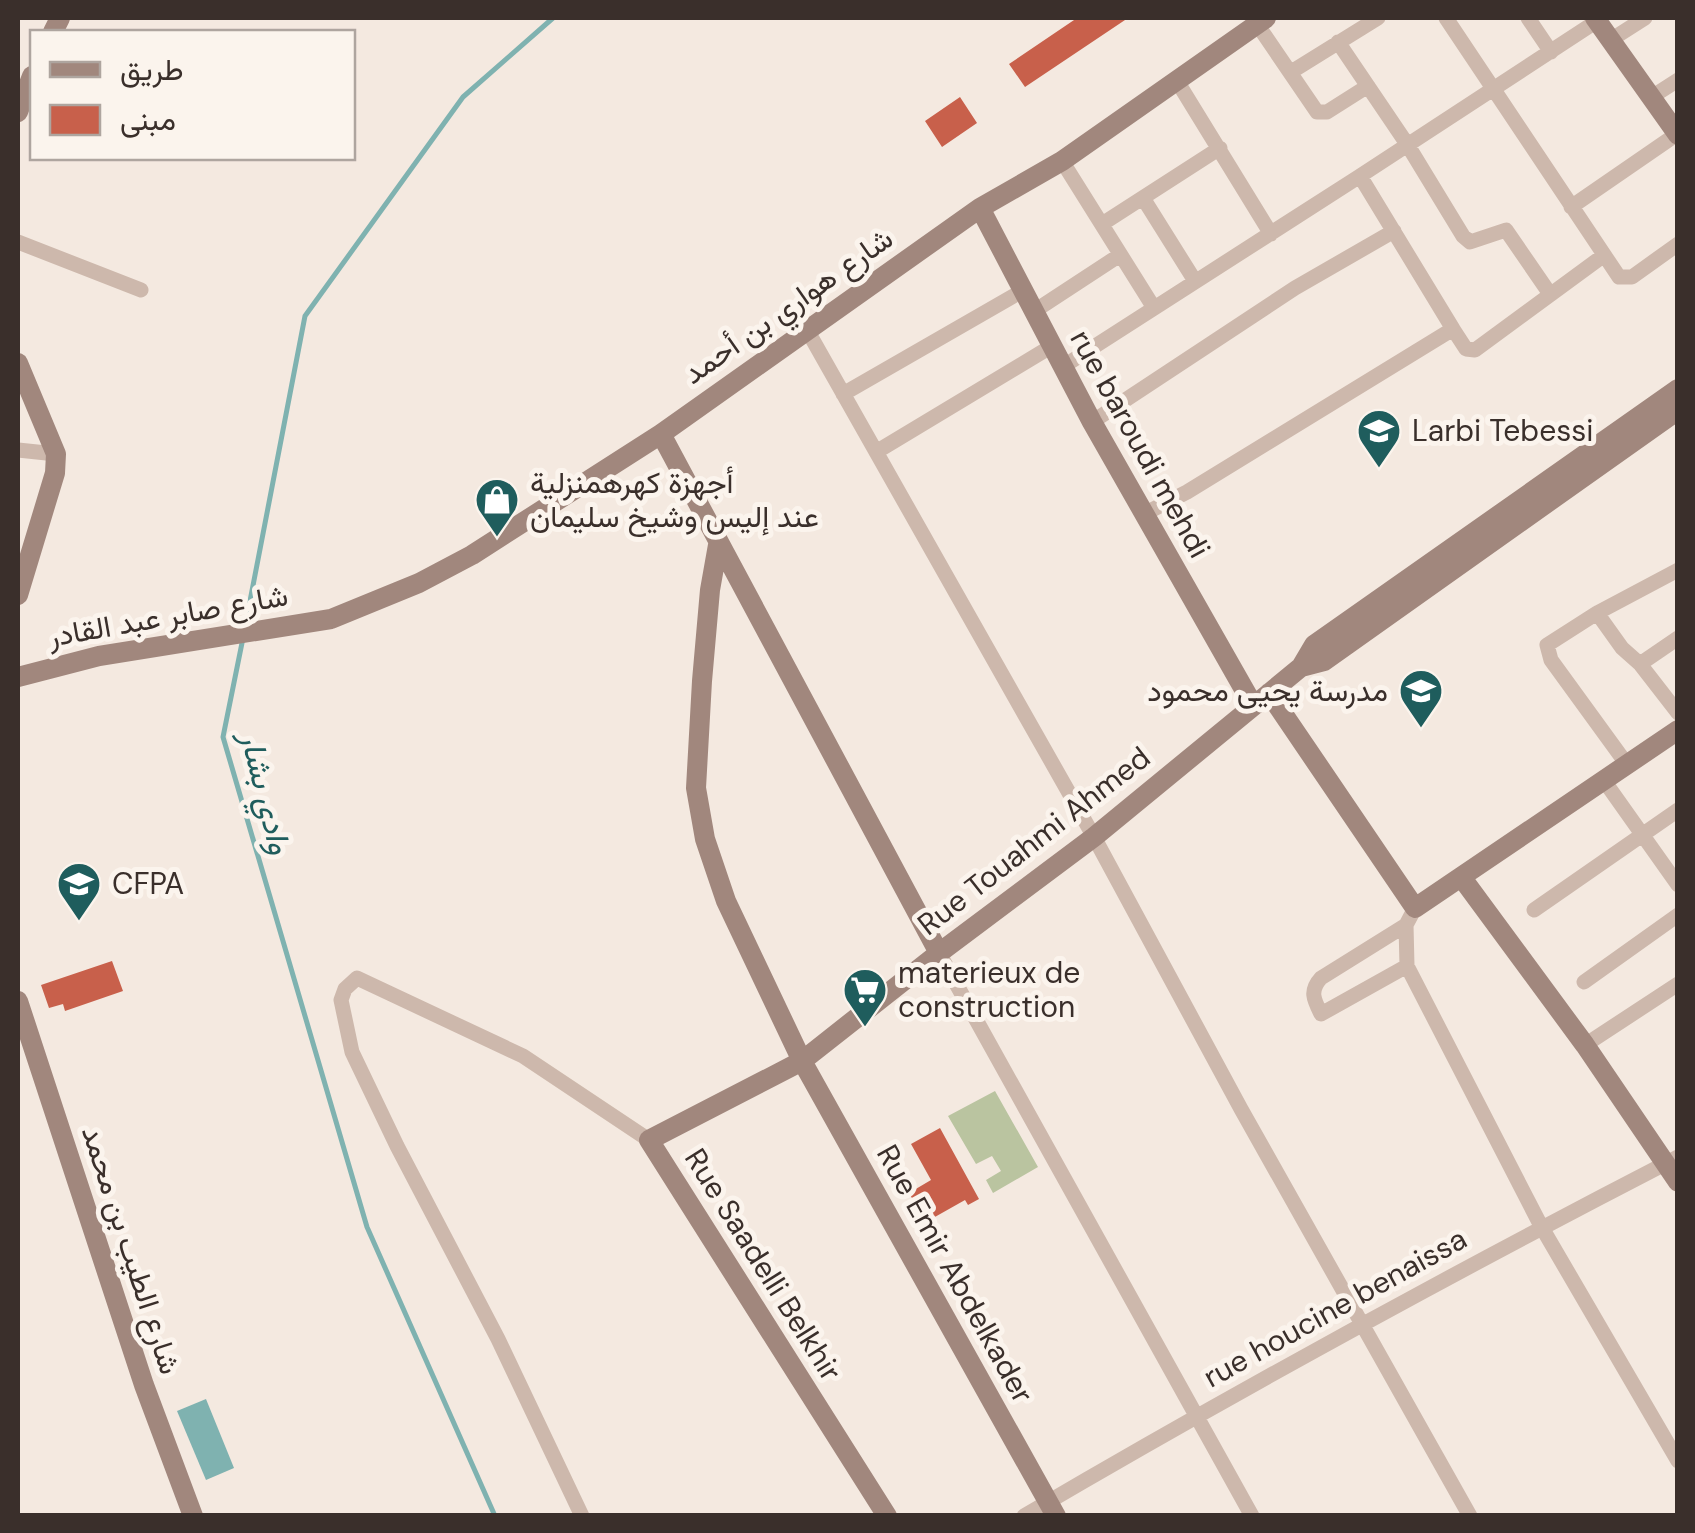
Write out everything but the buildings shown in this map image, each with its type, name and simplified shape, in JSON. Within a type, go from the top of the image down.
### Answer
[{"type":"street","points":[[1291,72],[1378,18]]},
{"type":"street","points":[[1528,18],[1550,52]]},
{"type":"street","points":[[1610,41],[1645,18]]},
{"type":"street","points":[[1064,366],[1596,19],[1677,134],[1570,208]]},
{"type":"street","points":[[1262,20],[1320,113],[1368,86]]},
{"type":"street","name":"شارع هواري بن أحمد","points":[[331,619],[402,591],[472,554],[660,434],[980,208],[1062,161],[1262,20]]},
{"type":"street","points":[[1453,20],[1492,88],[1619,277],[1632,277],[1678,244]]},
{"type":"street","points":[[1338,42],[1466,241],[1476,242],[1506,230],[1550,294]]},
{"type":"street","points":[[1650,98],[1678,80]]},
{"type":"street","points":[[18,112],[26,81]]},
{"type":"street","points":[[1177,81],[1270,234]]},
{"type":"street","points":[[1102,224],[1220,148]]},
{"type":"street","points":[[1062,161],[1154,308]]},
{"type":"street","points":[[1360,176],[1466,349],[1475,350],[1603,256]]},
{"type":"street","points":[[1143,198],[1194,281]]},
{"type":"street","name":"rue baroudi mehdi","points":[[980,208],[1144,514],[1261,699],[1411,917]]},
{"type":"street","points":[[1092,422],[1296,288],[1394,231]]},
{"type":"street","points":[[18,242],[141,290]]},
{"type":"street","points":[[1033,312],[1120,255]]},
{"type":"street","points":[[844,394],[1022,292]]},
{"type":"street","points":[[806,328],[1094,837],[1470,1516]]},
{"type":"street","points":[[1144,514],[1187,492],[1453,328]]},
{"type":"street","points":[[876,452],[1052,346]]},
{"type":"street","points":[[18,363],[56,454],[55,473],[18,595]]},
{"type":"street","points":[[1301,667],[1314,645],[1678,389]]},
{"type":"street","points":[[1301,667],[1324,660],[1678,410]]},
{"type":"street","points":[[660,434],[939,953],[1252,1516]]},
{"type":"street","points":[[18,450],[56,454]]},
{"type":"street","name":"Rue Emir Abdelkader","points":[[718,545],[710,590],[696,788],[705,839],[726,901],[802,1061],[1052,1509]]},
{"type":"street","points":[[1628,766],[1597,715],[1546,648],[1597,613],[1675,576]]},
{"type":"street","points":[[1597,613],[1678,713]]},
{"type":"street","name":"شارع صابر عبد القادر","points":[[18,677],[99,656],[331,619]]},
{"type":"street","points":[[1640,664],[1678,638]]},
{"type":"street","name":"Rue Touahmi Ahmed","points":[[802,1061],[1094,837],[1301,667]]},
{"type":"street","points":[[1407,966],[1320,1014],[1314,1001],[1313,988],[1321,978],[1678,730]]},
{"type":"street","points":[[1605,782],[1678,885]]},
{"type":"street","points":[[1534,910],[1678,810]]},
{"type":"street","points":[[1462,878],[1671,1161],[1678,1182]]},
{"type":"street","points":[[1584,982],[1678,915]]},
{"type":"street","points":[[1411,917],[1407,966],[1542,1226],[1678,1461]]},
{"type":"street","points":[[582,1516],[498,1339],[352,1052],[341,1000],[345,989],[357,978],[524,1056],[650,1140]]},
{"type":"street","points":[[1585,1044],[1678,984]]},
{"type":"street","name":"شارع الطيب بن محمد","points":[[18,1001],[144,1386],[193,1516]]},
{"type":"street","name":"Rue Saadelli Belkhir","points":[[802,1061],[650,1140],[887,1516]]},
{"type":"street","name":"rue houcine benaissa","points":[[1024,1516],[1052,1509],[1196,1415],[1542,1226],[1671,1161]]},
{"type":"green space","points":[[995,1091],[1038,1167],[993,1193],[986,1180],[1001,1171],[992,1156],[976,1164],[948,1116]]},
{"type":"water","points":[[206,1399],[234,1468],[206,1480],[177,1411]]},
{"type":"waterway","name":"وادي بشار","points":[[245,627],[305,316],[463,97],[553,18]]},
{"type":"waterway","name":"وادي بشار","points":[[243,638],[223,737],[367,1227],[495,1516]]},
{"type":"place","name":"Larbi Tebessi","points":[[1379,469]]},
{"type":"place","name":"أجهزة كهرهمنزلية عند إليس وشيخ سليمان","points":[[497,538]]},
{"type":"place","name":"مدرسة يحيى محمود","points":[[1421,729]]},
{"type":"place","name":"CFPA","points":[[79,922]]},
{"type":"place","name":"materieux de construction","points":[[865,1028]]}]
